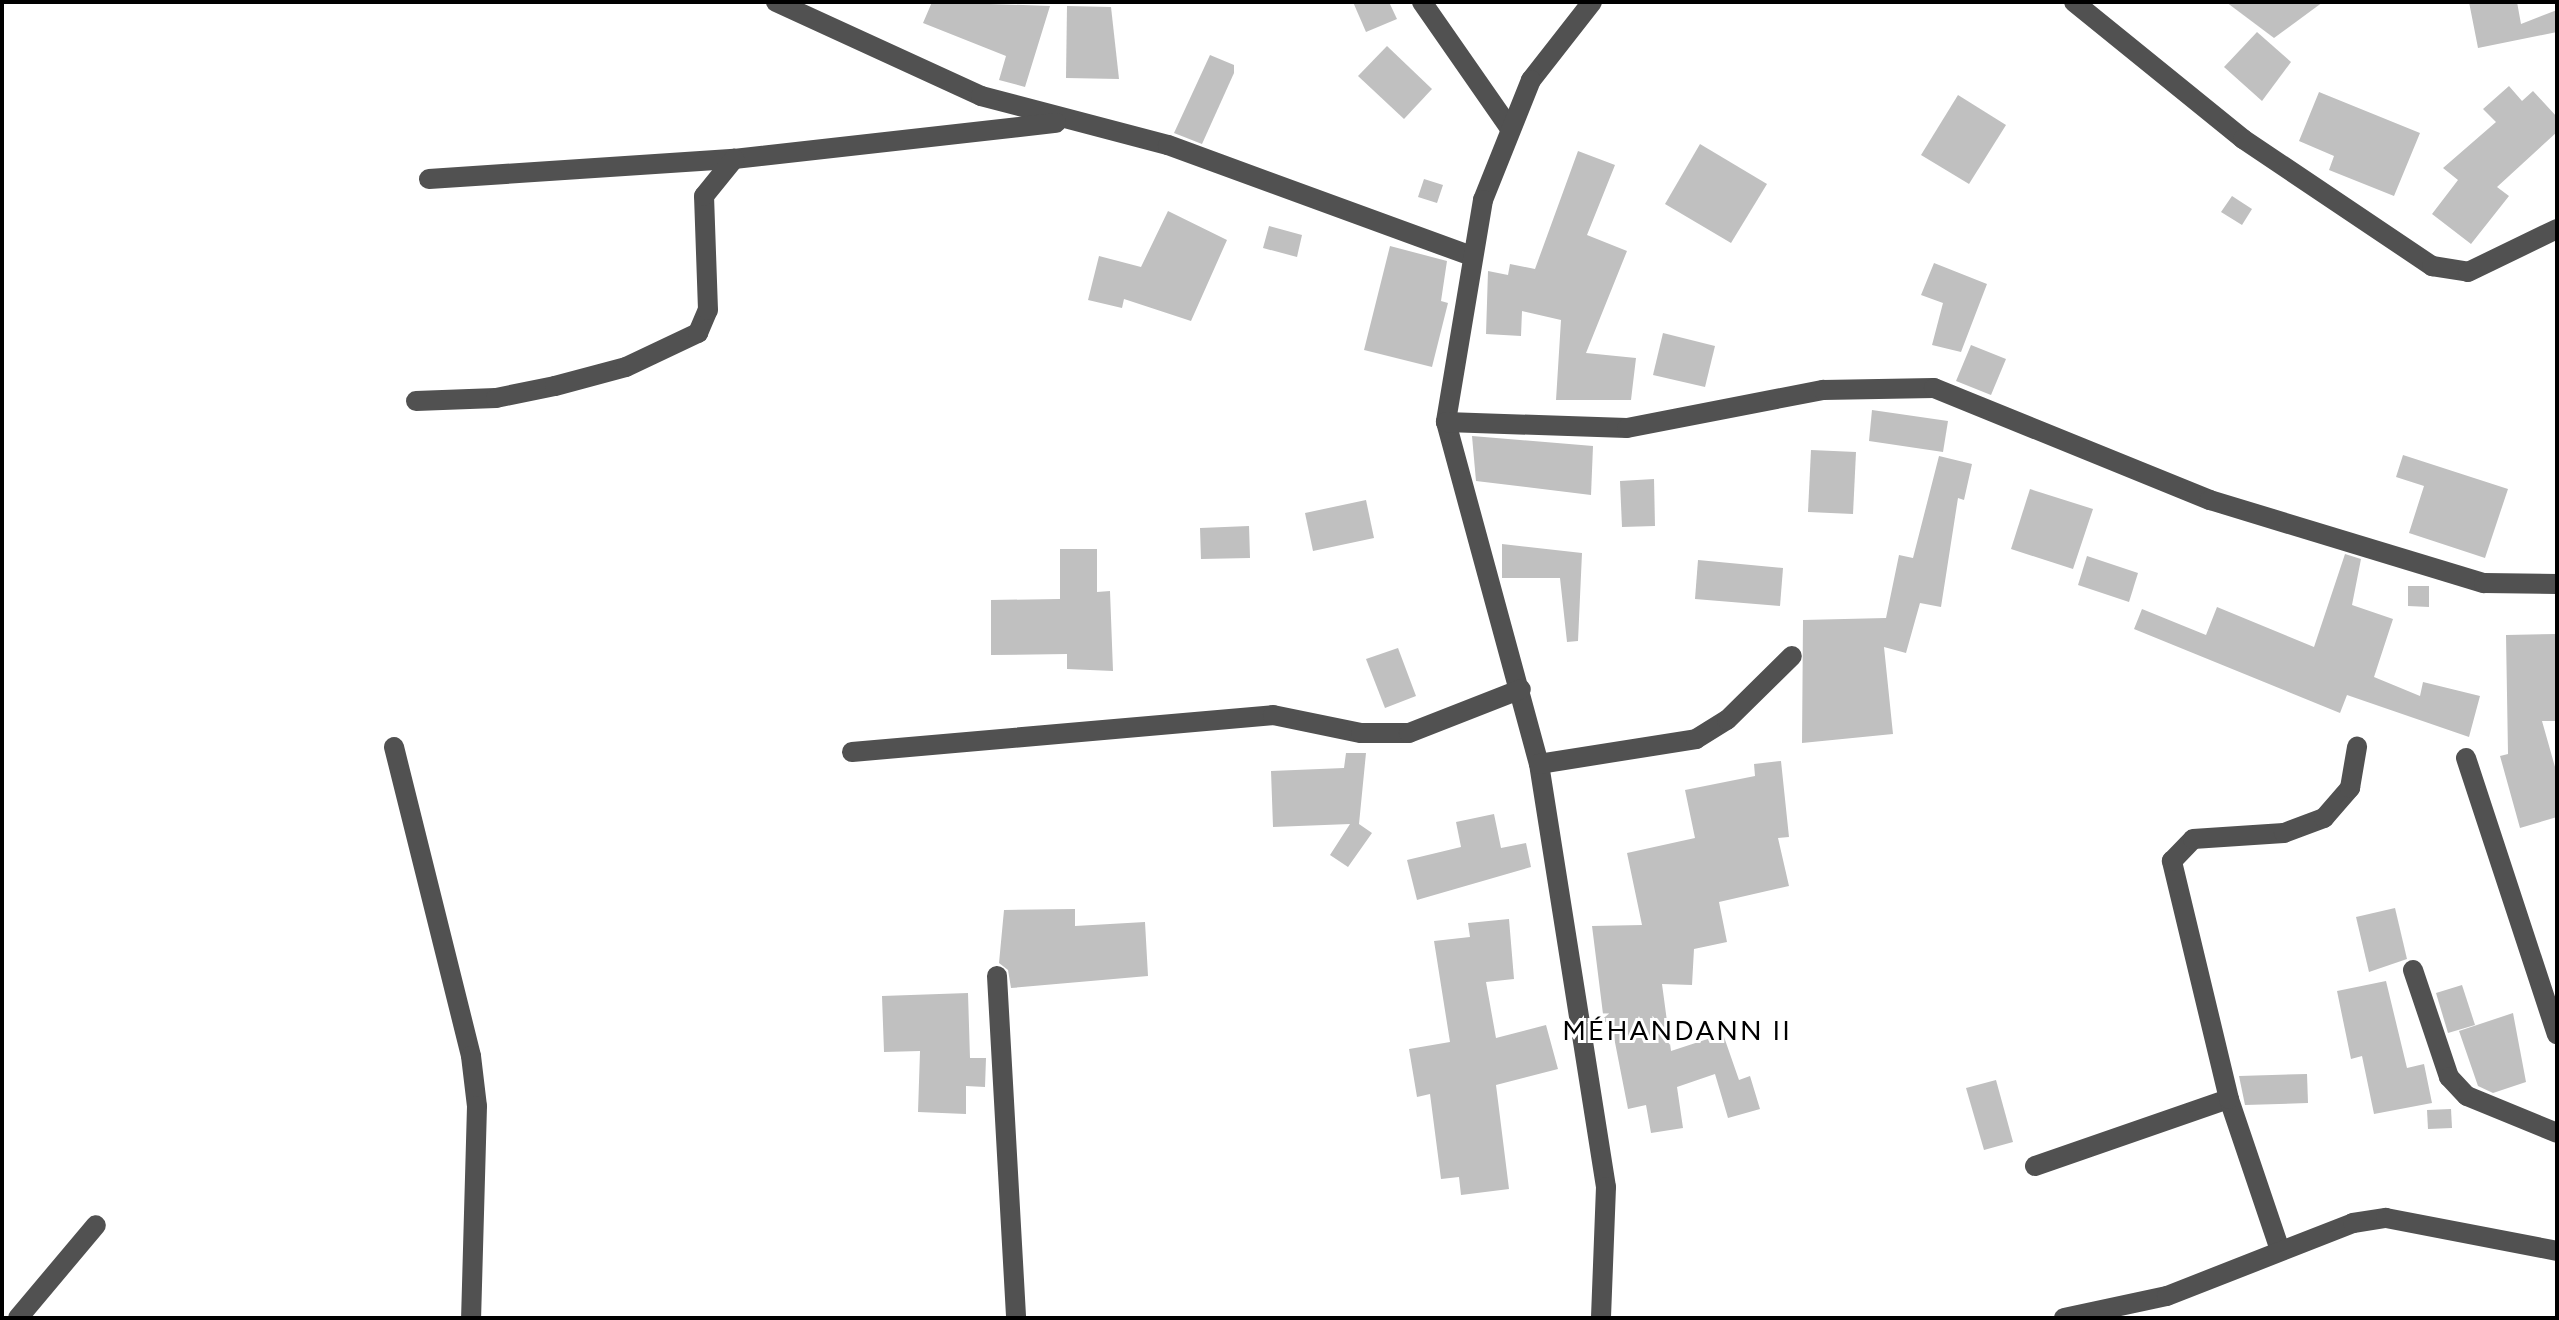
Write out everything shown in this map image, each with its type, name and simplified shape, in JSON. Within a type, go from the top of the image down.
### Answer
[{"type":"street","points":[[776,2],[966,90],[1060,122],[1196,154],[1469,255]]},
{"type":"street","points":[[1422,2],[1509,127]]},
{"type":"street","points":[[1592,2],[1531,80],[1509,127],[1469,255],[1446,422],[1487,590],[1521,689],[1539,764],[1606,1187],[1601,1318]]},
{"type":"street","points":[[2074,2],[2243,139],[2432,266],[2468,272],[2557,229]]},
{"type":"street","points":[[429,179],[734,159],[1060,122]]},
{"type":"street","points":[[416,401],[496,398],[555,386],[626,367],[698,333],[708,310],[704,196],[734,159]]},
{"type":"street","points":[[1446,422],[1627,428],[1823,390],[1934,388],[2210,500],[2484,583],[2557,584]]},
{"type":"street","points":[[1539,764],[1696,739],[1727,720],[1792,656]]},
{"type":"street","points":[[852,752],[1273,715],[1361,733],[1409,733],[1521,689]]},
{"type":"street","points":[[394,747],[471,1056],[477,1106],[471,1318]]},
{"type":"street","points":[[2280,1250],[2229,1099],[2172,861],[2193,839],[2284,833],[2324,818],[2350,788],[2357,747]]},
{"type":"street","points":[[2466,758],[2557,1034]]},
{"type":"street","points":[[2413,970],[2449,1077],[2467,1096],[2557,1133]]},
{"type":"street","points":[[997,976],[1016,1318]]},
{"type":"street","points":[[2035,1166],[2229,1099]]},
{"type":"street","points":[[2064,1318],[2167,1296],[2280,1250],[2386,1218],[2557,1251]]},
{"type":"street","points":[[18,1318],[96,1225]]},
{"type":"building","points":[[932,2],[1050,6],[1025,87],[999,80],[1006,56],[923,23]]},
{"type":"building","points":[[1353,2],[1389,2],[1397,19],[1366,32]]},
{"type":"building","points":[[2226,2],[2323,2],[2274,38]]},
{"type":"building","points":[[2469,2],[2517,2],[2521,24],[2557,10],[2557,32],[2478,48]]},
{"type":"building","points":[[1067,6],[1111,7],[1119,79],[1066,78]]},
{"type":"building","points":[[2257,32],[2291,62],[2262,101],[2224,67]]},
{"type":"building","points":[[1387,46],[1432,89],[1404,119],[1358,76]]},
{"type":"building","points":[[1210,55],[1234,65],[1234,73],[1202,144],[1174,133]]},
{"type":"building","points":[[2509,86],[2522,101],[2533,91],[2557,117],[2557,132],[2497,187],[2509,196],[2471,244],[2432,214],[2458,180],[2443,168],[2496,122],[2483,109]]},
{"type":"building","points":[[2319,92],[2420,133],[2394,196],[2329,170],[2334,156],[2299,141]]},
{"type":"building","points":[[1958,95],[2006,125],[1969,184],[1921,155]]},
{"type":"building","points":[[1700,144],[1767,184],[1731,243],[1665,204]]},
{"type":"building","points":[[1578,151],[1615,165],[1587,235],[1627,251],[1586,353],[1636,358],[1631,400],[1556,400],[1561,320],[1522,311],[1521,336],[1486,334],[1488,271],[1508,275],[1510,264],[1535,269]]},
{"type":"building","points":[[1424,179],[1443,185],[1437,203],[1418,197]]},
{"type":"building","points":[[2232,196],[2252,209],[2242,225],[2221,212]]},
{"type":"building","points":[[1168,211],[1227,240],[1191,321],[1124,299],[1122,308],[1088,300],[1099,256],[1141,267]]},
{"type":"building","points":[[1269,226],[1302,235],[1297,257],[1263,248]]},
{"type":"building","points":[[1390,246],[1447,261],[1441,301],[1448,303],[1432,367],[1364,350]]},
{"type":"building","points":[[1934,263],[1987,284],[1961,352],[1932,345],[1943,303],[1921,295]]},
{"type":"building","points":[[1663,333],[1715,346],[1705,387],[1653,375]]},
{"type":"building","points":[[1971,345],[2006,359],[1991,395],[1956,381]]},
{"type":"building","points":[[1872,410],[1948,421],[1943,452],[1869,441]]},
{"type":"building","points":[[1472,436],[1593,446],[1591,495],[1476,481]]},
{"type":"building","points":[[1811,450],[1856,452],[1853,514],[1808,512]]},
{"type":"building","points":[[2403,455],[2508,489],[2485,558],[2409,533],[2424,486],[2396,477]]},
{"type":"building","points":[[1939,456],[1972,464],[1964,500],[1958,498],[1941,607],[1920,603],[1906,653],[1884,647],[1893,734],[1802,743],[1803,620],[1886,618],[1899,555],[1913,558]]},
{"type":"building","points":[[1654,479],[1655,526],[1622,527],[1620,481]]},
{"type":"building","points":[[2030,489],[2093,509],[2073,569],[2011,549]]},
{"type":"building","points":[[1366,500],[1374,538],[1313,551],[1305,513]]},
{"type":"building","points":[[1249,526],[1250,558],[1201,559],[1200,528]]},
{"type":"building","points":[[1502,544],[1582,553],[1578,641],[1567,642],[1560,578],[1502,578]]},
{"type":"building","points":[[1060,549],[1097,549],[1097,592],[1110,591],[1113,671],[1067,669],[1067,654],[991,655],[991,600],[1060,599]]},
{"type":"building","points":[[2345,554],[2361,559],[2352,605],[2393,619],[2374,677],[2420,696],[2423,682],[2480,696],[2469,737],[2347,695],[2340,713],[2134,629],[2142,609],[2206,635],[2217,607],[2314,647]]},
{"type":"building","points":[[2087,556],[2138,573],[2129,602],[2078,585]]},
{"type":"building","points":[[1698,560],[1783,568],[1780,606],[1695,599]]},
{"type":"building","points":[[2408,586],[2429,586],[2429,607],[2408,606]]},
{"type":"building","points":[[2557,634],[2557,721],[2542,721],[2557,774],[2557,817],[2520,828],[2500,756],[2508,754],[2506,635]]},
{"type":"building","points":[[1398,648],[1416,696],[1385,708],[1366,659]]},
{"type":"building","points":[[1346,753],[1366,753],[1359,824],[1372,833],[1348,867],[1330,855],[1350,824],[1273,827],[1271,771],[1344,768]]},
{"type":"building","points":[[1781,761],[1789,837],[1778,838],[1789,886],[1719,902],[1727,942],[1694,949],[1692,985],[1662,984],[1671,1051],[1723,1034],[1739,1080],[1750,1076],[1760,1109],[1728,1118],[1715,1074],[1677,1087],[1683,1128],[1651,1133],[1646,1105],[1628,1109],[1611,1022],[1604,1022],[1592,926],[1642,925],[1627,853],[1695,838],[1685,790],[1755,776],[1754,764]]},
{"type":"building","points":[[1494,814],[1501,848],[1526,843],[1531,867],[1417,900],[1407,860],[1461,847],[1456,822]]},
{"type":"building","points":[[2395,908],[2407,959],[2369,972],[2356,917]]},
{"type":"building","points":[[1075,909],[1075,926],[1145,922],[1148,976],[1011,988],[1008,970],[999,963],[1004,910]]},
{"type":"building","points":[[1509,919],[1514,979],[1486,982],[1496,1038],[1546,1025],[1558,1069],[1496,1085],[1509,1189],[1461,1195],[1459,1177],[1441,1179],[1430,1094],[1417,1097],[1409,1049],[1450,1042],[1434,941],[1470,937],[1468,923]]},
{"type":"building","points":[[2386,981],[2407,1068],[2424,1064],[2432,1103],[2374,1114],[2362,1056],[2351,1059],[2337,991]]},
{"type":"building","points":[[2462,985],[2475,1025],[2448,1033],[2436,993]]},
{"type":"building","points":[[968,993],[970,1058],[986,1058],[985,1087],[966,1086],[966,1114],[918,1112],[920,1051],[884,1052],[882,996]]},
{"type":"building","points":[[2513,1013],[2526,1082],[2493,1093],[2478,1086],[2459,1031]]},
{"type":"building","points":[[2307,1074],[2308,1103],[2245,1105],[2239,1076]]},
{"type":"building","points":[[1996,1080],[2013,1142],[1984,1150],[1966,1088]]},
{"type":"building","points":[[2451,1109],[2452,1128],[2428,1129],[2427,1110]]},
{"type":"district","name":"MÉHANDANN II","points":[[1677,1030]]}]
